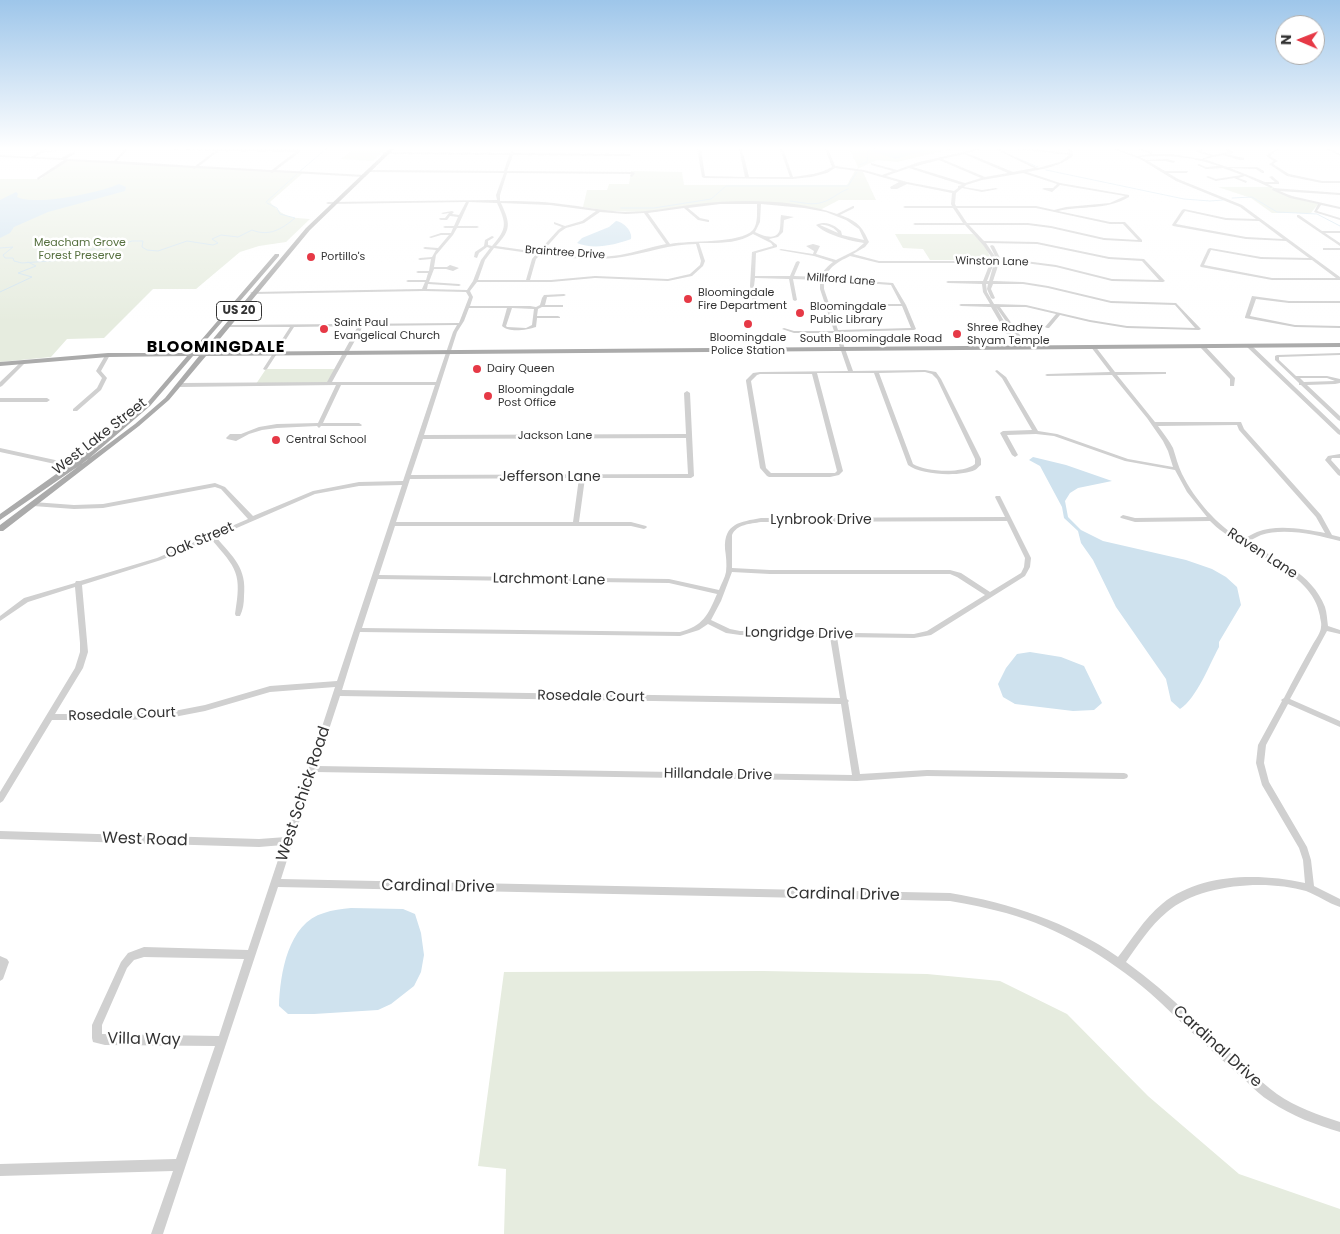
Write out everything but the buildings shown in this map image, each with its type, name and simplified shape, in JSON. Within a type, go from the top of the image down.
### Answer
[{"type":"main road","name":"US 20","points":[[295,235],[327,207]]},
{"type":"main road","name":"US 20","points":[[192,354],[328,207]]},
{"type":"main road","name":"US 20","points":[[204,354],[228,326],[250,291],[283,248]]},
{"type":"main road","name":"South Bloomingdale Road","points":[[0,364],[108,355],[1340,345]]},
{"type":"main road","name":"West Lake Street","points":[[0,518],[74,466],[148,405],[192,354]]},
{"type":"main road","name":"West Lake Street","points":[[0,529],[154,411],[180,385],[204,354]]},
{"type":"street","points":[[424,290],[434,256],[452,234],[465,207]]},
{"type":"street","points":[[250,291],[468,291],[476,281],[483,260],[502,237],[506,225],[505,216],[500,207]]},
{"type":"street","points":[[572,207],[645,212],[689,207]]},
{"type":"street","points":[[685,207],[699,219],[708,221]]},
{"type":"street","points":[[755,301],[752,277],[754,252],[775,247],[772,242],[753,232],[756,226],[759,207]]},
{"type":"street","points":[[798,207],[837,215],[860,227],[866,235],[867,242],[862,248],[836,261],[826,269],[821,278],[822,289],[851,372]]},
{"type":"street","points":[[837,215],[853,207]]},
{"type":"street","points":[[905,207],[1030,207],[1056,210],[1110,222],[1124,223],[1141,241],[1104,239],[1035,224],[915,224]]},
{"type":"street","points":[[954,207],[985,242],[996,261],[984,292],[1027,348]]},
{"type":"street","points":[[1056,210],[1068,207]]},
{"type":"street","points":[[1240,207],[1340,279]]},
{"type":"street","points":[[1318,207],[1315,211],[1340,219]]},
{"type":"street","points":[[528,281],[531,264],[539,252],[565,227],[583,222],[599,210]]},
{"type":"street","points":[[1260,220],[1226,219],[1184,210],[1174,225],[1241,238],[1287,240]]},
{"type":"street","points":[[441,219],[446,218],[452,212],[443,213]]},
{"type":"street","points":[[645,212],[668,244]]},
{"type":"street","points":[[449,215],[461,216]]},
{"type":"street","points":[[1298,216],[1340,245]]},
{"type":"street","points":[[766,238],[779,234],[782,219]]},
{"type":"street","points":[[555,223],[565,227]]},
{"type":"street","points":[[840,236],[840,232],[831,226],[824,223],[818,225],[840,236],[867,242]]},
{"type":"street","points":[[445,227],[477,227]]},
{"type":"street","name":"Braintree Drive","points":[[486,246],[586,257],[610,257],[636,254],[668,244],[736,239],[753,232]]},
{"type":"street","points":[[1322,232],[1340,232]]},
{"type":"street","points":[[430,236],[452,234]]},
{"type":"street","points":[[476,257],[477,252],[486,246],[486,241],[492,237]]},
{"type":"street","points":[[476,281],[528,281],[595,277],[662,280],[690,275],[699,269],[703,263],[697,242]]},
{"type":"street","name":"Winston Lane","points":[[850,255],[879,262],[996,261],[1047,264],[1112,280],[1163,281],[1143,260],[1103,257],[1037,243],[985,242]]},
{"type":"street","points":[[444,244],[452,244]]},
{"type":"street","points":[[425,248],[439,249]]},
{"type":"street","points":[[1313,259],[1261,258],[1210,249],[1202,266],[1272,279],[1340,279]]},
{"type":"street","points":[[1324,249],[1340,249]]},
{"type":"street","points":[[781,250],[814,252],[836,261]]},
{"type":"street","points":[[420,259],[443,255]]},
{"type":"street","points":[[795,300],[792,277],[798,262]]},
{"type":"street","points":[[418,272],[447,268]]},
{"type":"street","points":[[1328,270],[1340,270]]},
{"type":"street","points":[[690,275],[698,278]]},
{"type":"street","name":"Millford Lane","points":[[752,277],[821,278],[893,283],[915,329],[837,332],[794,332],[784,329]]},
{"type":"street","points":[[408,281],[459,285]]},
{"type":"street","points":[[948,282],[1039,285],[1117,303],[1176,304],[1199,329],[1126,328],[1026,306],[960,305]]},
{"type":"street","name":"West Schick Road","points":[[158,1234],[289,841],[448,352],[471,296],[468,291]]},
{"type":"street","points":[[542,306],[546,296],[564,295]]},
{"type":"street","points":[[1340,302],[1289,302],[1254,297],[1247,317],[1294,326],[1340,327]]},
{"type":"street","points":[[882,305],[904,305]]},
{"type":"street","points":[[994,305],[1017,348]]},
{"type":"street","points":[[467,306],[536,308],[542,306],[561,306]]},
{"type":"street","points":[[510,307],[504,326],[506,328],[531,328],[535,325],[536,308]]},
{"type":"street","points":[[1047,327],[1059,313]]},
{"type":"street","points":[[536,317],[558,316]]},
{"type":"street","points":[[228,326],[460,324]]},
{"type":"street","points":[[265,368],[293,325]]},
{"type":"street","points":[[329,384],[360,325]]},
{"type":"street","points":[[1202,346],[1232,379],[1232,385]]},
{"type":"street","points":[[1249,346],[1340,433]]},
{"type":"street","name":"Raven Lane","points":[[1093,347],[1170,448],[1177,469],[1186,485],[1212,519],[1226,532],[1279,562],[1304,582],[1319,601],[1323,611],[1325,628]]},
{"type":"street","points":[[1340,354],[1277,356],[1277,360],[1340,419]]},
{"type":"street","points":[[75,410],[102,385],[105,378],[98,371],[108,355]]},
{"type":"street","points":[[0,385],[24,362]]},
{"type":"street","points":[[814,372],[840,471],[837,474],[830,475],[769,475],[763,468],[748,381],[755,374],[760,373],[814,372],[876,372],[924,371],[936,374],[978,459],[977,467],[967,471],[928,472],[913,467],[876,372]]},
{"type":"street","points":[[997,371],[1004,377],[1036,432]]},
{"type":"street","points":[[1047,375],[1164,373]]},
{"type":"street","points":[[1281,377],[1327,376],[1340,381]]},
{"type":"street","points":[[1288,384],[1335,384],[1340,381]]},
{"type":"street","points":[[180,385],[438,383]]},
{"type":"street","points":[[319,426],[339,384]]},
{"type":"street","points":[[687,392],[689,436]]},
{"type":"street","points":[[0,400],[47,400]]},
{"type":"street","points":[[1331,410],[1340,410]]},
{"type":"street","points":[[1153,424],[1240,423],[1241,429],[1319,516],[1329,535]]},
{"type":"street","points":[[239,435],[267,426],[359,426]]},
{"type":"street","points":[[1015,455],[1003,433],[1036,432],[1055,435],[1127,460],[1177,469]]},
{"type":"street","name":"Jackson Lane","points":[[421,437],[689,436]]},
{"type":"street","name":"Jefferson Lane","points":[[407,480],[691,476],[689,436]]},
{"type":"street","points":[[0,450],[82,468]]},
{"type":"street","points":[[1340,456],[1330,457],[1328,460],[1340,474]]},
{"type":"street","points":[[576,524],[582,477]]},
{"type":"street","name":"Oak Street","points":[[0,619],[26,600],[159,559],[300,498],[329,489],[359,484],[407,480]]},
{"type":"street","points":[[33,504],[74,507],[103,506],[214,485],[223,488],[252,519]]},
{"type":"street","name":"Longridge Drive","points":[[708,621],[728,631],[740,633],[924,635],[1023,574],[1027,567],[1028,558],[998,497]]},
{"type":"street","points":[[1123,517],[1135,520],[1212,519]]},
{"type":"street","name":"Lynbrook Drive","points":[[708,621],[728,579],[728,538],[734,528],[753,521],[1009,520]]},
{"type":"street","points":[[392,524],[630,524],[644,527]]},
{"type":"street","points":[[1243,542],[1260,533],[1267,532],[1308,532],[1329,535],[1340,539]]},
{"type":"street","points":[[212,536],[233,561],[241,575],[243,591],[238,614]]},
{"type":"street","points":[[729,570],[770,572],[950,572],[959,575],[988,594]]},
{"type":"street","name":"Larchmont Lane","points":[[375,577],[669,581],[721,593]]},
{"type":"street","points":[[0,799],[75,678],[84,652],[78,583]]},
{"type":"street","points":[[358,630],[674,634],[694,630],[708,621]]},
{"type":"street","points":[[1310,889],[1307,860],[1303,847],[1268,788],[1260,763],[1262,745],[1325,628],[1340,632]]},
{"type":"street","points":[[833,635],[856,778]]},
{"type":"street","name":"Rosedale Court","points":[[51,717],[128,717],[174,714],[205,708],[270,689],[340,684]]},
{"type":"street","name":"Rosedale Court","points":[[337,693],[845,701]]},
{"type":"street","points":[[1285,700],[1340,724]]},
{"type":"street","name":"Hillandale Drive","points":[[312,769],[856,778],[927,773],[1124,776]]},
{"type":"street","name":"West Road","points":[[0,835],[259,843],[289,841]]},
{"type":"street","points":[[1120,963],[1158,914],[1172,902],[1187,893],[1214,885],[1255,881],[1277,882],[1310,889],[1340,904]]},
{"type":"street","name":"Cardinal Drive","points":[[275,883],[950,897],[981,901],[1034,917],[1078,937],[1120,963],[1154,990],[1273,1097],[1307,1115],[1340,1126]]},
{"type":"street","name":"Villa Way","points":[[222,1041],[105,1040],[97,1038],[97,1025],[124,965],[131,956],[144,952],[251,954]]},
{"type":"street","points":[[0,961],[4,962],[0,976]]},
{"type":"street","points":[[0,1170],[181,1165]]},
{"type":"green space","name":"Meacham Grove Forest Preserve","points":[[0,207],[275,207],[288,216],[310,219],[286,242],[259,246],[240,252],[196,289],[153,289],[104,338],[67,339],[51,357],[0,362]]},
{"type":"green space","points":[[583,207],[690,207],[645,212],[611,211]]},
{"type":"green space","points":[[801,207],[826,207],[820,210]]},
{"type":"green space","points":[[1263,207],[1316,207],[1311,213],[1272,213]]},
{"type":"green space","points":[[895,234],[973,234],[986,247],[991,260],[930,260],[923,249],[903,248]]},
{"type":"green space","points":[[266,369],[335,369],[328,383],[256,384]]},
{"type":"green space","points":[[763,971],[927,974],[1000,981],[1067,1014],[1148,1096],[1239,1174],[1340,1209],[1340,1234],[504,1234],[506,1169],[478,1166],[504,972]]},
{"type":"water","points":[[0,207],[68,207],[48,212],[14,227],[10,233],[0,238]]},
{"type":"water","points":[[616,221],[622,223],[627,228],[631,233],[631,239],[604,246],[590,246],[577,243],[582,238],[609,227]]},
{"type":"water","points":[[1033,457],[1066,465],[1112,481],[1078,488],[1070,493],[1065,501],[1068,517],[1081,530],[1103,541],[1186,560],[1212,569],[1226,577],[1237,587],[1241,605],[1219,642],[1219,647],[1202,681],[1192,697],[1180,709],[1171,701],[1166,679],[1116,607],[1093,560],[1081,543],[1078,531],[1064,518],[1062,507],[1040,466],[1029,460]]},
{"type":"water","points":[[1030,652],[1061,657],[1084,666],[1102,703],[1094,710],[1073,711],[1015,704],[1003,697],[998,684],[1006,668],[1017,654]]},
{"type":"water","points":[[351,908],[403,909],[415,914],[421,933],[424,955],[421,972],[414,986],[391,1004],[378,1010],[288,1014],[279,1006],[281,979],[288,951],[294,938],[302,927],[312,919],[327,912]]},
{"type":"waterway","points":[[29,262],[63,260],[96,248],[112,248],[132,241],[143,241],[142,247],[147,250],[158,251],[187,241],[213,245],[218,243],[212,239],[221,235],[238,237],[252,230],[264,233],[275,231],[295,218],[280,214],[274,207]]},
{"type":"waterway","points":[[621,208],[663,207]]},
{"type":"waterway","points":[[1268,207],[1277,212],[1317,214],[1340,226]]},
{"type":"waterway","points":[[0,248],[13,247],[3,255],[5,258],[13,258],[14,261],[22,263],[29,262]]},
{"type":"waterway","points":[[0,292],[32,277],[18,273],[36,266],[29,262]]},
{"type":"place","name":"Portillo's","points":[[311,257]]},
{"type":"place","name":"Bloomingdale Fire Department","points":[[688,299]]},
{"type":"place","name":"Bloomingdale Public Library","points":[[800,313]]},
{"type":"place","name":"Bloomingdale Police Station","points":[[748,324]]},
{"type":"place","name":"Saint Paul Evangelical Church","points":[[324,329]]},
{"type":"place","name":"Shree Radhey Shyam Temple","points":[[957,334]]},
{"type":"place","name":"Dairy Queen","points":[[477,369]]},
{"type":"place","name":"Bloomingdale Post Office","points":[[488,396]]},
{"type":"place","name":"Central School","points":[[276,440]]},
{"type":"district","name":"BLOOMINGDALE","points":[[216,348]]}]
